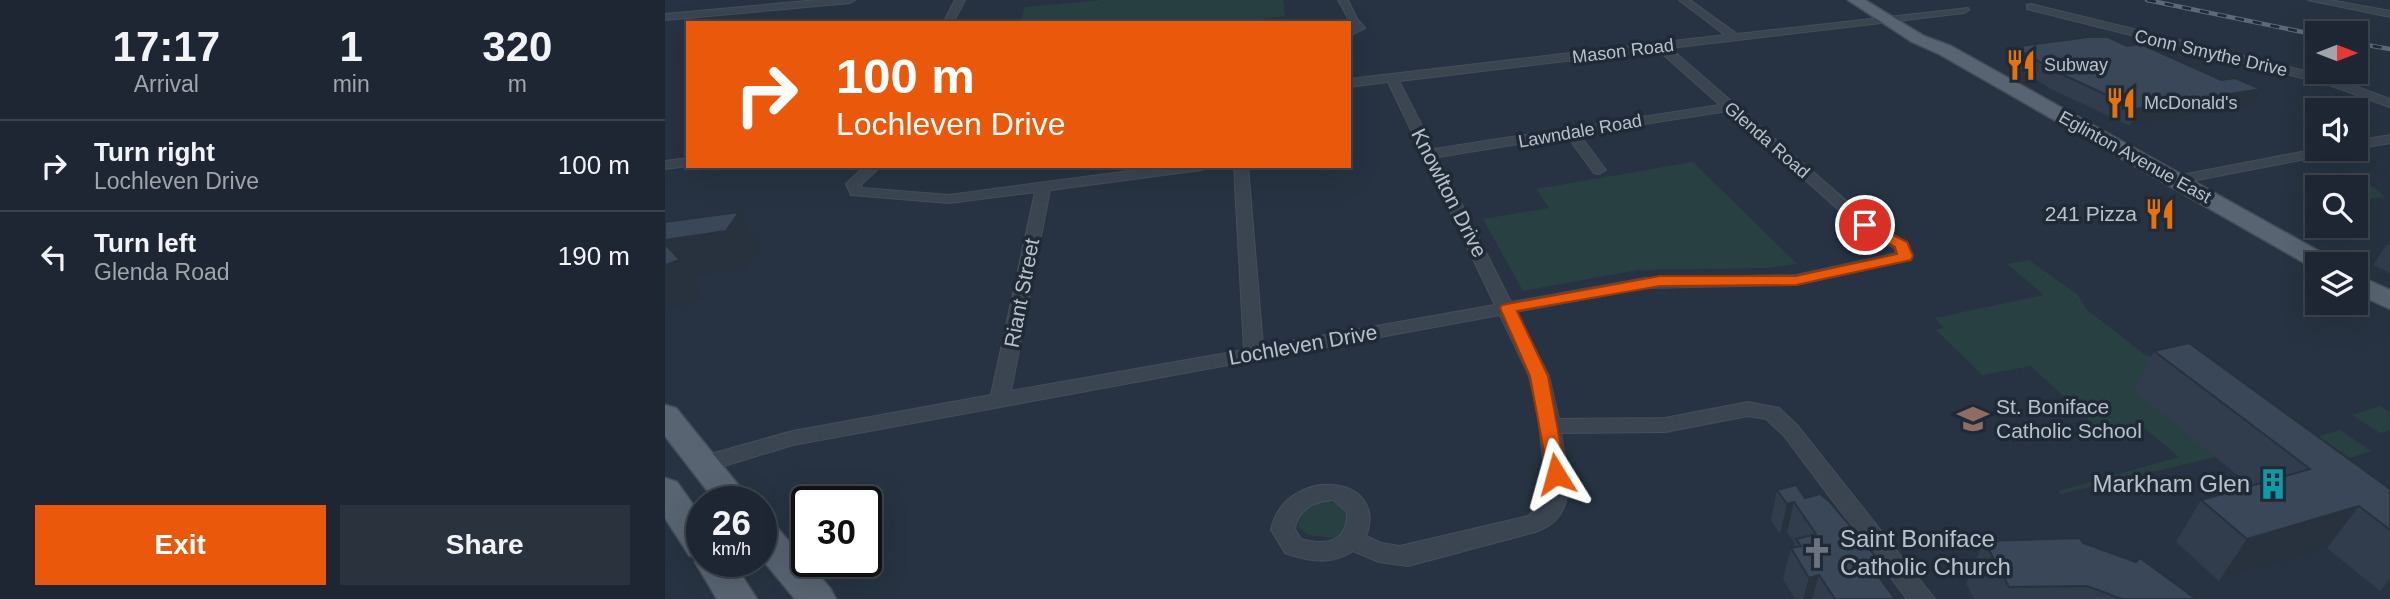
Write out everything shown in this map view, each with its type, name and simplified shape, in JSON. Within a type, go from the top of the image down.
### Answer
[{"type":"main road","name":"Eglinton Avenue East","points":[[1857,0],[2305,253]]},
{"type":"main road","points":[[2368,289],[2390,301]]},
{"type":"main road","points":[[665,415],[722,486]]},
{"type":"main road","points":[[665,491],[686,522]]},
{"type":"main road","points":[[777,552],[817,599]]},
{"type":"main road","points":[[723,577],[738,599]]},
{"type":"street","points":[[665,17],[759,4],[850,0]]},
{"type":"street","points":[[949,21],[960,0]]},
{"type":"street","points":[[1343,0],[1352,20],[1360,28],[1351,32]]},
{"type":"street","points":[[1683,0],[1734,37]]},
{"type":"street","points":[[2313,0],[2390,15]]},
{"type":"street","points":[[2374,11],[2380,0]]},
{"type":"street","name":"Conn Smythe Drive","points":[[2031,8],[2330,81],[2390,103]]},
{"type":"street","points":[[1891,19],[1964,10]]},
{"type":"street","name":"Mason Road","points":[[1351,83],[1891,19]]},
{"type":"street","name":"Glenda Road","points":[[1661,46],[1865,225],[1901,245],[1905,256]]},
{"type":"street","name":"Knowlton Drive","points":[[1354,540],[1369,550],[1387,556],[1408,556],[1523,528],[1544,518],[1558,495],[1539,376],[1508,308],[1392,78]]},
{"type":"street","name":"Lawndale Road","points":[[1430,154],[1729,107]]},
{"type":"street","points":[[1570,131],[1599,170]]},
{"type":"street","points":[[2368,143],[2390,139]]},
{"type":"street","points":[[2176,180],[2305,155]]},
{"type":"street","points":[[665,164],[686,162]]},
{"type":"street","points":[[872,168],[852,184],[852,190],[864,195],[949,199],[1187,168]]},
{"type":"street","points":[[1241,168],[1254,353]]},
{"type":"street","name":"Riant Street","points":[[1000,399],[1043,187]]},
{"type":"street","name":"Lochleven Drive","points":[[703,464],[793,438],[1660,281],[1796,280],[1905,256]]},
{"type":"street","points":[[1549,426],[1653,426],[1748,409],[1772,413],[1791,431],[1922,599]]},
{"type":"green space","points":[[1103,0],[1283,0],[1285,16],[1245,21],[1021,21],[1025,7]]},
{"type":"green space","points":[[1693,162],[1797,264],[1767,268],[1638,270],[1523,291],[1483,219],[1549,208],[1536,189]]},
{"type":"green space","points":[[2368,185],[2375,188],[2384,197],[2368,199]]},
{"type":"green space","points":[[2029,260],[2078,295],[2086,309],[2144,354],[2165,363],[2215,457],[2060,494],[2059,491],[2179,457],[2141,425],[2104,434],[2031,366],[1982,375],[1936,330],[1944,328],[1935,318],[2044,295],[2007,264]]},
{"type":"green space","points":[[2380,406],[2390,412],[2390,430],[2380,433],[2352,415]]},
{"type":"green space","points":[[2340,430],[2371,451],[2347,459],[2316,437]]},
{"type":"green space","points":[[1328,500],[1345,509],[1350,532],[1341,539],[1308,535],[1298,527],[1299,515],[1310,504]]},
{"type":"building","points":[[2088,37],[2108,37],[2127,46],[2141,44],[2221,80],[2235,78],[2261,89],[2137,109],[2057,72],[2014,47]]},
{"type":"building","points":[[739,212],[726,231],[665,240],[665,222]]},
{"type":"building","points":[[665,244],[680,260],[665,265]]},
{"type":"building","points":[[2189,343],[2390,489],[2390,530],[2359,506],[2247,539],[2201,500],[2310,469],[2154,351]]},
{"type":"building","points":[[1796,485],[1805,498],[1820,494],[1830,502],[1878,559],[1868,562],[1895,599],[1835,599],[1819,575],[1809,578],[1791,548],[1801,546],[1796,539],[1816,534],[1794,502],[1787,504],[1777,490]]},
{"type":"building","points":[[2080,538],[2083,543],[2136,562],[2140,558],[2196,599],[2122,599],[2087,586],[2009,587],[1984,541]]},
{"type":"railway","points":[[2147,0],[2305,33]]},
{"type":"railway","points":[[2368,45],[2390,49]]},
{"type":"place","name":"Subway","points":[[2021,65]]},
{"type":"place","name":"McDonald's","points":[[2121,103]]},
{"type":"place","name":"241 Pizza","points":[[2160,214]]},
{"type":"place","name":"St. Boniface Catholic School","points":[[1973,419]]},
{"type":"place","name":"Markham Glen","points":[[2273,484]]},
{"type":"place","name":"Saint Boniface Catholic Church","points":[[1817,553]]},
{"type":"route","points":[[1556,474],[1539,376],[1508,308],[1660,281],[1796,280],[1889,262],[1905,256],[1906,253],[1895,240],[1874,233],[1865,225]]}]
